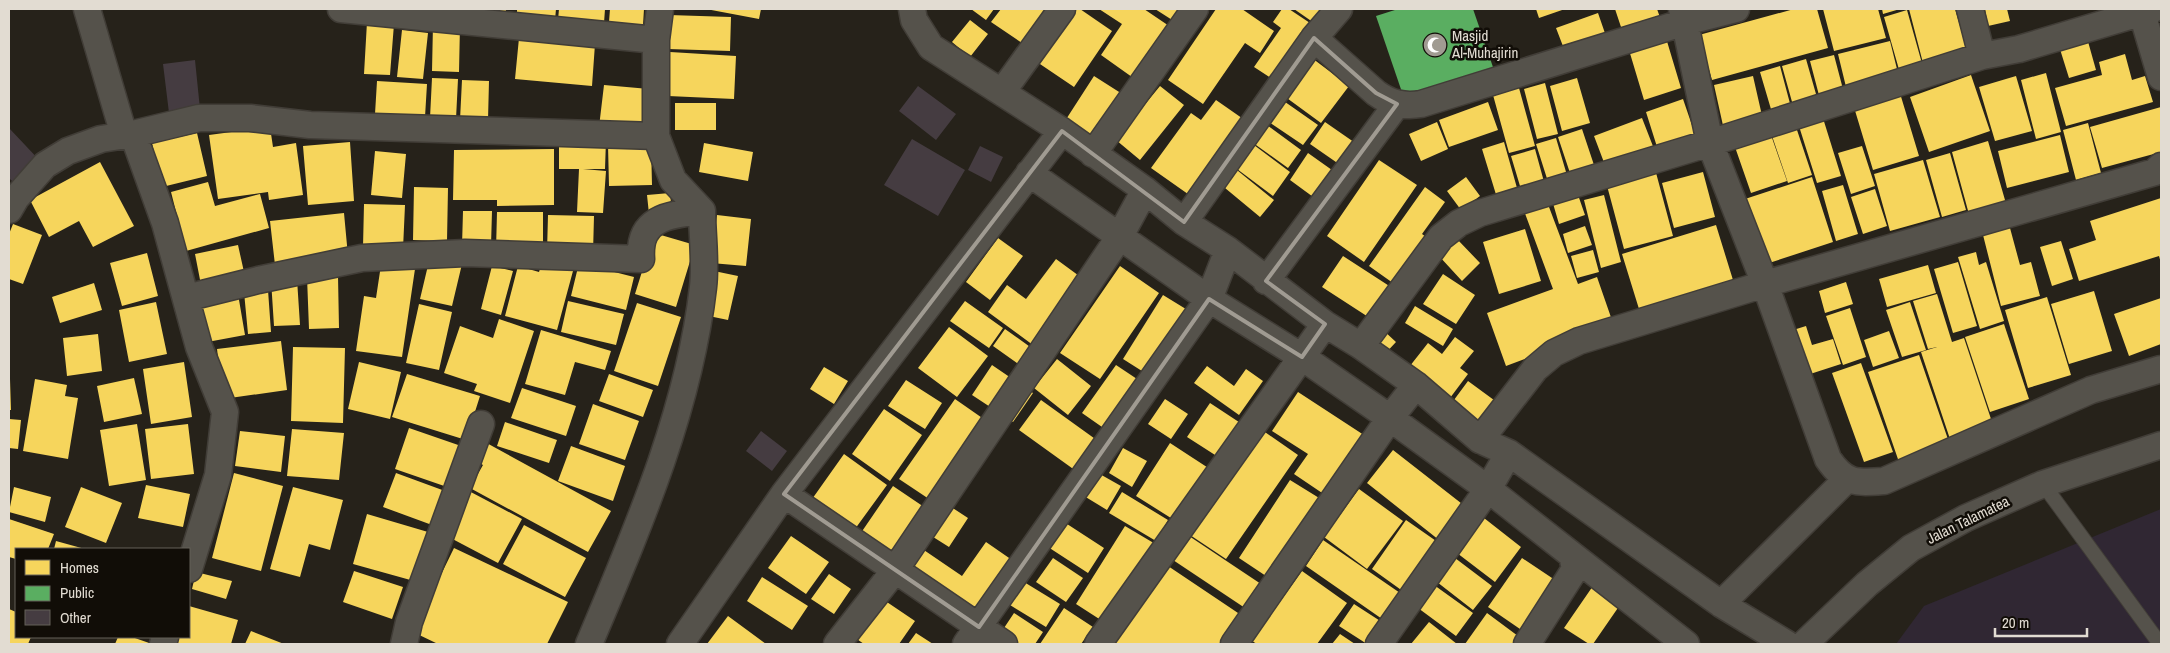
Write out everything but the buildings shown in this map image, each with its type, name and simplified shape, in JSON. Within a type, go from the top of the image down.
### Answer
[{"type":"street","points":[[87,9],[128,135],[165,223],[199,348],[224,412],[218,475],[190,566]]},
{"type":"street","points":[[341,9],[656,40]]},
{"type":"street","points":[[589,644],[657,473],[690,369],[704,285],[702,211],[673,180],[656,136],[656,40],[660,9]]},
{"type":"street","points":[[912,9],[917,26],[931,47],[1062,131],[1144,190],[1184,222],[1228,250],[1266,281],[1325,324],[1361,346],[1416,385],[1480,440],[1509,452],[1721,604],[1787,644]]},
{"type":"street","points":[[1002,92],[1062,9]]},
{"type":"street","points":[[1093,154],[1195,9]]},
{"type":"street","points":[[1184,222],[1314,38],[1339,9]]},
{"type":"street","points":[[1314,38],[1376,94],[1387,101],[1409,106],[1421,104],[1684,15],[1736,9]]},
{"type":"street","points":[[1970,9],[1982,56]]},
{"type":"street","points":[[1361,346],[1442,237],[1459,223],[1480,213],[1710,143],[1982,56],[2020,49],[2148,11],[2161,77]]},
{"type":"street","points":[[1684,15],[1710,143],[1765,284],[1828,459],[1837,472],[1846,480],[1863,483],[1884,481],[2091,390],[2161,368]]},
{"type":"street","points":[[1266,281],[1398,104]]},
{"type":"street","points":[[9,210],[16,198],[45,165],[68,151],[100,139],[128,135],[199,118],[233,118],[310,125],[656,136]]},
{"type":"street","points":[[680,644],[784,494],[1062,131]]},
{"type":"street","points":[[1480,440],[1535,369],[1554,353],[1579,341],[1765,284],[2155,172],[2161,166]]},
{"type":"street","points":[[1029,173],[1209,299],[1302,357],[1390,418],[1488,489],[1686,644]]},
{"type":"street","points":[[837,644],[895,570],[1120,236],[1144,190]]},
{"type":"street","points":[[186,298],[258,280],[362,258],[465,252],[641,259],[642,238],[656,222],[673,215],[702,211]]},
{"type":"street","points":[[972,636],[1209,299],[1228,250]]},
{"type":"street","points":[[1098,644],[1325,324]]},
{"type":"street","points":[[1234,644],[1390,418],[1416,385]]},
{"type":"street","points":[[404,644],[409,622],[481,424]]},
{"type":"street","name":"Jalan Talamatea","points":[[1804,644],[1867,584],[1911,548],[1966,518],[2043,484],[2161,444]]},
{"type":"street","points":[[1379,644],[1488,489],[1509,452]]},
{"type":"street","points":[[1721,604],[1846,480]]},
{"type":"street","points":[[784,494],[895,570],[972,636],[1004,644]]},
{"type":"street","points":[[1527,644],[1575,569],[1572,555]]},
{"type":"lane","points":[[2043,484],[2160,644]]},
{"type":"highlighted area","points":[[1314,38],[1376,93],[1397,104],[1266,281],[1325,324],[1302,357],[1209,299],[979,627],[784,494],[1062,131],[1184,222]]},
{"type":"shaded area","points":[[2161,509],[2161,644],[1896,644],[1924,606]]},
{"type":"place","name":"Masjid Al-Muhajirin","points":[[1435,45]]}]
